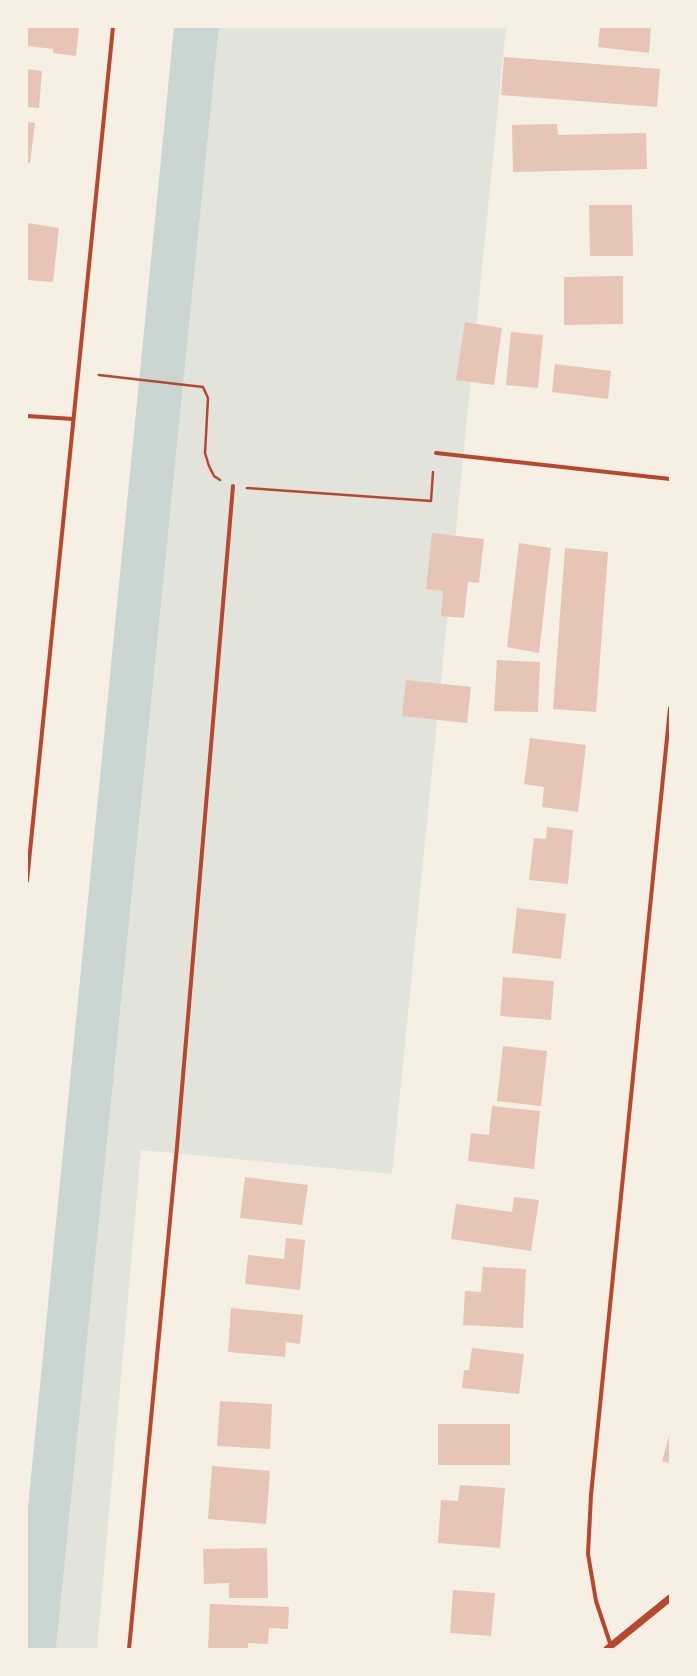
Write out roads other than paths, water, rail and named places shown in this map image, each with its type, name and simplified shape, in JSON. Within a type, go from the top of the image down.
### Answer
[{"type":"street","points":[[27,881],[113,27]]},
{"type":"street","points":[[27,416],[73,420]]},
{"type":"street","points":[[436,453],[670,479]]},
{"type":"street","points":[[129,1649],[176,1155],[233,486]]},
{"type":"street","points":[[670,708],[591,1495],[588,1554],[596,1601],[609,1647],[670,1598]]}]
